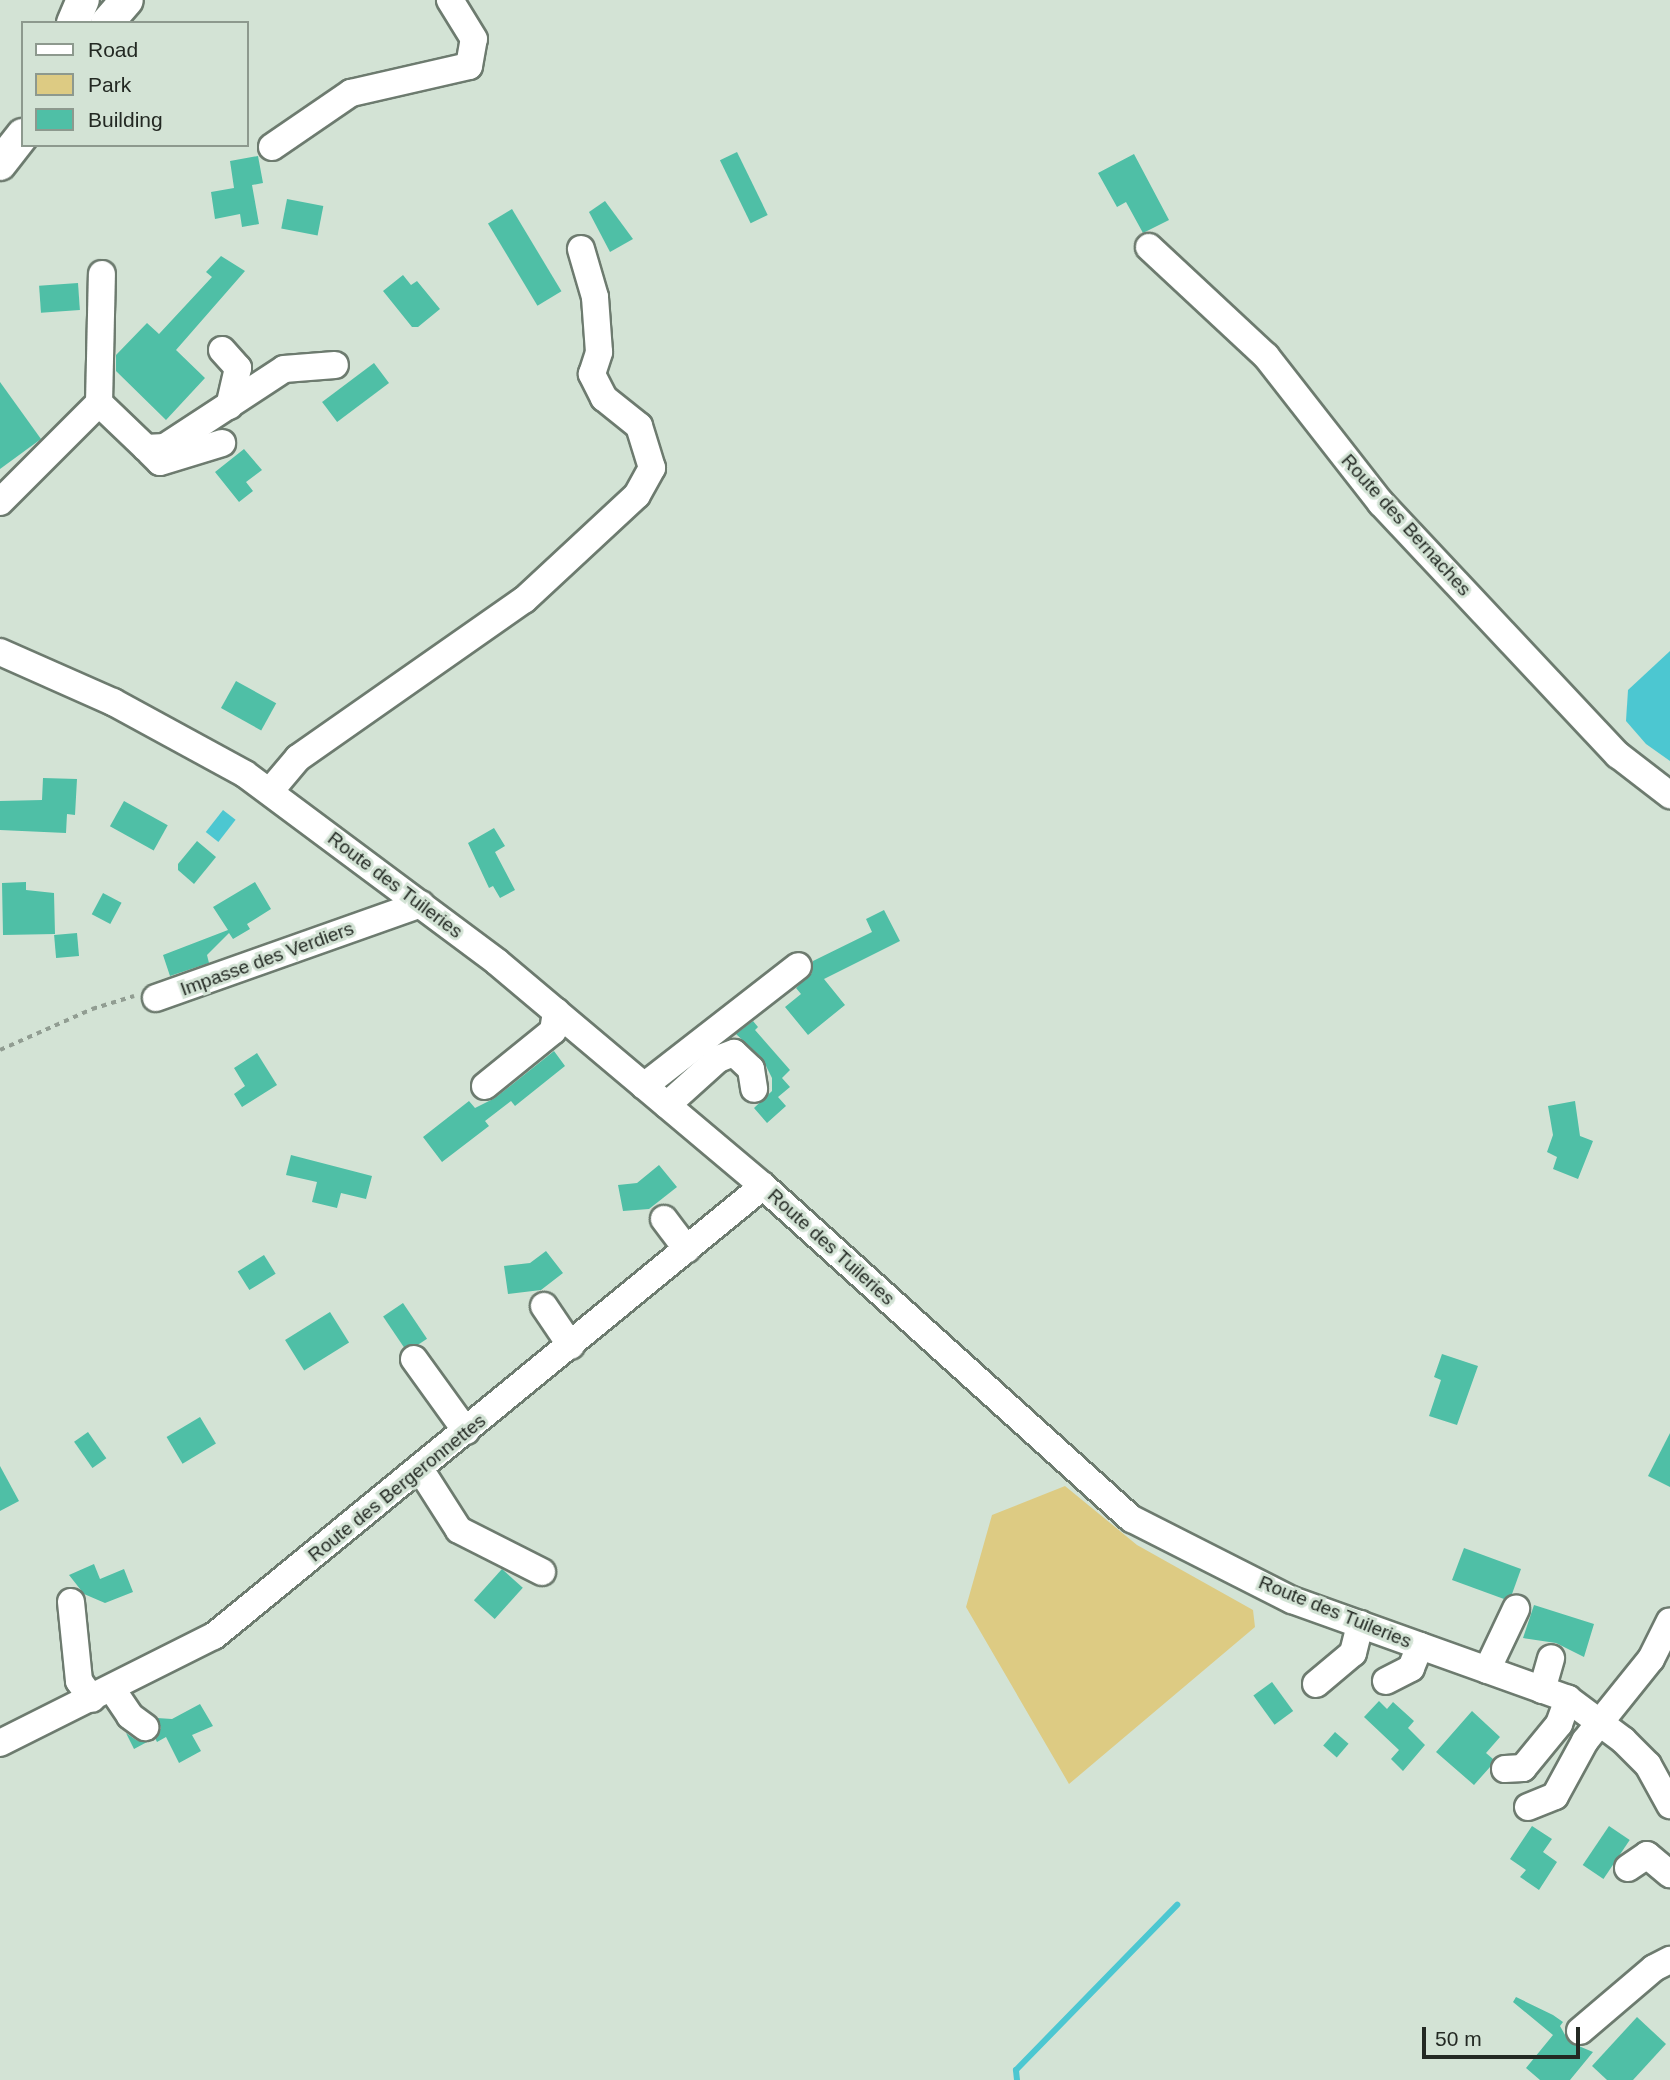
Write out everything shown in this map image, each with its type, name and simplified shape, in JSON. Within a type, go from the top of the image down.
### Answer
[{"type":"main road","points":[[74,21],[83,0]]},
{"type":"main road","points":[[109,21],[127,0]]},
{"type":"street","points":[[272,147],[351,93],[469,66],[474,38],[450,0]]},
{"type":"street","name":"Route des Bernaches","points":[[1150,247],[1266,356],[1381,503],[1618,755],[1670,795]]},
{"type":"street","points":[[271,790],[298,758],[524,600],[637,495],[652,468],[639,426],[604,398],[592,374],[599,352],[595,297],[582,249]]},
{"type":"street","points":[[0,502],[99,404],[102,274]]},
{"type":"street","points":[[222,350],[238,368],[229,405]]},
{"type":"street","points":[[146,448],[165,447],[285,369],[335,365]]},
{"type":"street","points":[[99,404],[160,463],[222,443]]},
{"type":"street","name":"Route des Tuileries","points":[[0,652],[113,702],[271,790],[421,904],[556,1011],[763,1186],[1132,1519],[1292,1600],[1568,1699],[1600,1718],[1647,1765],[1670,1805]]},
{"type":"street","name":"Impasse des Verdiers","points":[[156,998],[421,904]]},
{"type":"street","points":[[644,1086],[798,966]]},
{"type":"street","points":[[485,1086],[553,1031],[556,1011]]},
{"type":"street","points":[[667,1105],[718,1059],[734,1053],[751,1069],[754,1088]]},
{"type":"street","name":"Route des Bergeronnettes","points":[[3,1735],[102,1694],[214,1636],[763,1186]]},
{"type":"street","points":[[664,1219],[687,1250]]},
{"type":"street","points":[[544,1306],[571,1346]]},
{"type":"street","points":[[414,1359],[466,1431]]},
{"type":"street","points":[[420,1469],[459,1530],[542,1572]]},
{"type":"street","points":[[71,1602],[79,1681],[102,1694],[145,1727]]},
{"type":"street","points":[[1487,1670],[1516,1609]]},
{"type":"street","points":[[1528,1807],[1555,1796],[1600,1718],[1661,1665],[1670,1622]]},
{"type":"street","points":[[1316,1684],[1353,1653],[1360,1624]]},
{"type":"street","points":[[1386,1681],[1411,1668],[1420,1646]]},
{"type":"street","points":[[1542,1690],[1551,1658]]},
{"type":"street","points":[[1505,1769],[1523,1768],[1559,1724],[1568,1699]]},
{"type":"street","points":[[1628,1868],[1647,1855],[1670,1874]]},
{"type":"street","points":[[1580,2031],[1654,1968],[1670,1960]]},
{"type":"path","name":"Impasse des Verdiers","points":[[0,1050],[92,1009],[153,991],[156,998]]},
{"type":"green space","points":[[1065,1486],[1137,1545],[1253,1610],[1255,1627],[1069,1784],[966,1607],[992,1515]]},
{"type":"water","points":[[1670,651],[1670,761],[1646,744],[1626,721],[1628,690]]},
{"type":"water","points":[[223,810],[236,820],[218,842],[206,832]]},
{"type":"building","points":[[737,152],[768,215],[751,223],[720,160]]},
{"type":"building","points":[[1134,154],[1169,220],[1143,233],[1126,202],[1117,207],[1098,173]]},
{"type":"building","points":[[258,156],[263,183],[252,185],[259,224],[242,227],[240,214],[215,219],[211,192],[234,188],[230,161]]},
{"type":"building","points":[[287,199],[323,206],[318,236],[281,228]]},
{"type":"building","points":[[605,201],[633,239],[610,252],[589,212]]},
{"type":"building","points":[[512,209],[561,291],[537,306],[488,223]]},
{"type":"building","points":[[221,256],[245,271],[176,350],[205,378],[166,420],[116,371],[116,355],[147,323],[159,334],[212,277],[206,272]]},
{"type":"building","points":[[403,275],[411,285],[417,281],[440,309],[418,327],[412,327],[383,291]]},
{"type":"building","points":[[78,283],[80,310],[41,313],[39,286]]},
{"type":"building","points":[[374,363],[389,383],[337,422],[322,402]]},
{"type":"building","points":[[0,382],[41,439],[0,469]]},
{"type":"building","points":[[244,449],[262,470],[246,482],[253,491],[239,502],[215,472]]},
{"type":"building","points":[[236,681],[276,703],[261,730],[221,708]]},
{"type":"building","points":[[43,778],[77,779],[75,815],[67,814],[66,833],[0,830],[0,801],[42,800]]},
{"type":"building","points":[[124,801],[168,825],[154,851],[110,826]]},
{"type":"building","points":[[494,828],[505,846],[495,852],[515,890],[500,898],[493,886],[489,888],[468,843]]},
{"type":"building","points":[[197,841],[216,857],[194,884],[178,870],[178,864]]},
{"type":"building","points":[[26,882],[26,890],[54,893],[55,934],[3,935],[2,883]]},
{"type":"building","points":[[255,882],[271,909],[247,924],[250,929],[233,939],[229,933],[207,955],[209,963],[170,976],[163,955],[228,930],[213,907]]},
{"type":"building","points":[[103,893],[122,903],[110,924],[92,914]]},
{"type":"building","points":[[884,910],[900,941],[824,979],[845,1005],[808,1035],[785,1007],[801,994],[796,988],[812,973],[813,961],[872,932],[866,919]]},
{"type":"building","points":[[77,933],[79,956],[56,958],[54,935]]},
{"type":"building","points":[[753,1021],[758,1027],[755,1030],[790,1070],[782,1078],[790,1087],[778,1097],[786,1106],[767,1123],[754,1108],[772,1091],[772,1078],[762,1058],[736,1034]]},
{"type":"building","points":[[554,1051],[565,1066],[515,1106],[511,1101],[485,1121],[489,1126],[442,1162],[423,1137],[469,1101],[475,1108],[495,1098]]},
{"type":"building","points":[[257,1053],[277,1085],[242,1107],[234,1094],[245,1086],[234,1068]]},
{"type":"building","points":[[1575,1101],[1580,1136],[1593,1141],[1578,1179],[1553,1169],[1557,1157],[1547,1152],[1553,1135],[1548,1106]]},
{"type":"building","points":[[291,1155],[372,1176],[366,1199],[341,1193],[337,1208],[312,1202],[317,1182],[286,1175]]},
{"type":"building","points":[[659,1165],[677,1187],[649,1209],[623,1211],[618,1185],[637,1183]]},
{"type":"building","points":[[546,1251],[563,1273],[541,1290],[508,1294],[504,1266],[530,1263]]},
{"type":"building","points":[[264,1255],[276,1274],[249,1290],[238,1271]]},
{"type":"building","points":[[403,1303],[427,1339],[407,1352],[383,1316]]},
{"type":"building","points":[[330,1312],[349,1343],[304,1371],[285,1340]]},
{"type":"building","points":[[1442,1354],[1478,1366],[1457,1425],[1429,1416],[1441,1380],[1434,1377]]},
{"type":"building","points":[[200,1417],[216,1444],[183,1464],[167,1437]]},
{"type":"building","points":[[88,1432],[106,1458],[92,1468],[74,1442]]},
{"type":"building","points":[[1670,1433],[1670,1487],[1648,1476]]},
{"type":"building","points":[[0,1466],[19,1501],[0,1511]]},
{"type":"building","points":[[1464,1548],[1521,1569],[1512,1594],[1504,1599],[1452,1580]]},
{"type":"building","points":[[94,1564],[100,1579],[124,1569],[133,1592],[105,1603],[84,1594],[69,1575]]},
{"type":"building","points":[[502,1569],[523,1588],[495,1619],[474,1600]]},
{"type":"building","points":[[1534,1605],[1594,1624],[1584,1657],[1556,1643],[1523,1638]]},
{"type":"building","points":[[1272,1682],[1293,1711],[1275,1725],[1253,1696]]},
{"type":"building","points":[[1379,1701],[1387,1709],[1393,1702],[1414,1721],[1408,1728],[1425,1745],[1403,1771],[1391,1759],[1399,1750],[1364,1717]]},
{"type":"building","points":[[200,1704],[213,1726],[192,1735],[201,1751],[179,1763],[166,1737],[157,1742],[155,1738],[161,1728],[157,1718],[172,1719]]},
{"type":"building","points":[[1472,1711],[1500,1737],[1486,1753],[1493,1759],[1490,1767],[1474,1785],[1436,1752]]},
{"type":"building","points":[[1335,1732],[1349,1744],[1337,1757],[1323,1746]]},
{"type":"building","points":[[126,1733],[136,1740],[147,1742],[134,1749]]},
{"type":"building","points":[[1532,1826],[1552,1839],[1543,1852],[1557,1862],[1539,1890],[1520,1877],[1526,1870],[1510,1859]]},
{"type":"building","points":[[1609,1826],[1630,1840],[1603,1879],[1583,1865]]},
{"type":"building","points":[[1516,1997],[1563,2022],[1560,2026],[1569,2042],[1593,2052],[1570,2080],[1540,2080],[1526,2068],[1553,2035],[1513,2002]]},
{"type":"building","points":[[1637,2017],[1666,2044],[1633,2080],[1607,2080],[1592,2066]]},
{"type":"waterway","points":[[1017,2080],[1016,2070],[1177,1905]]}]
